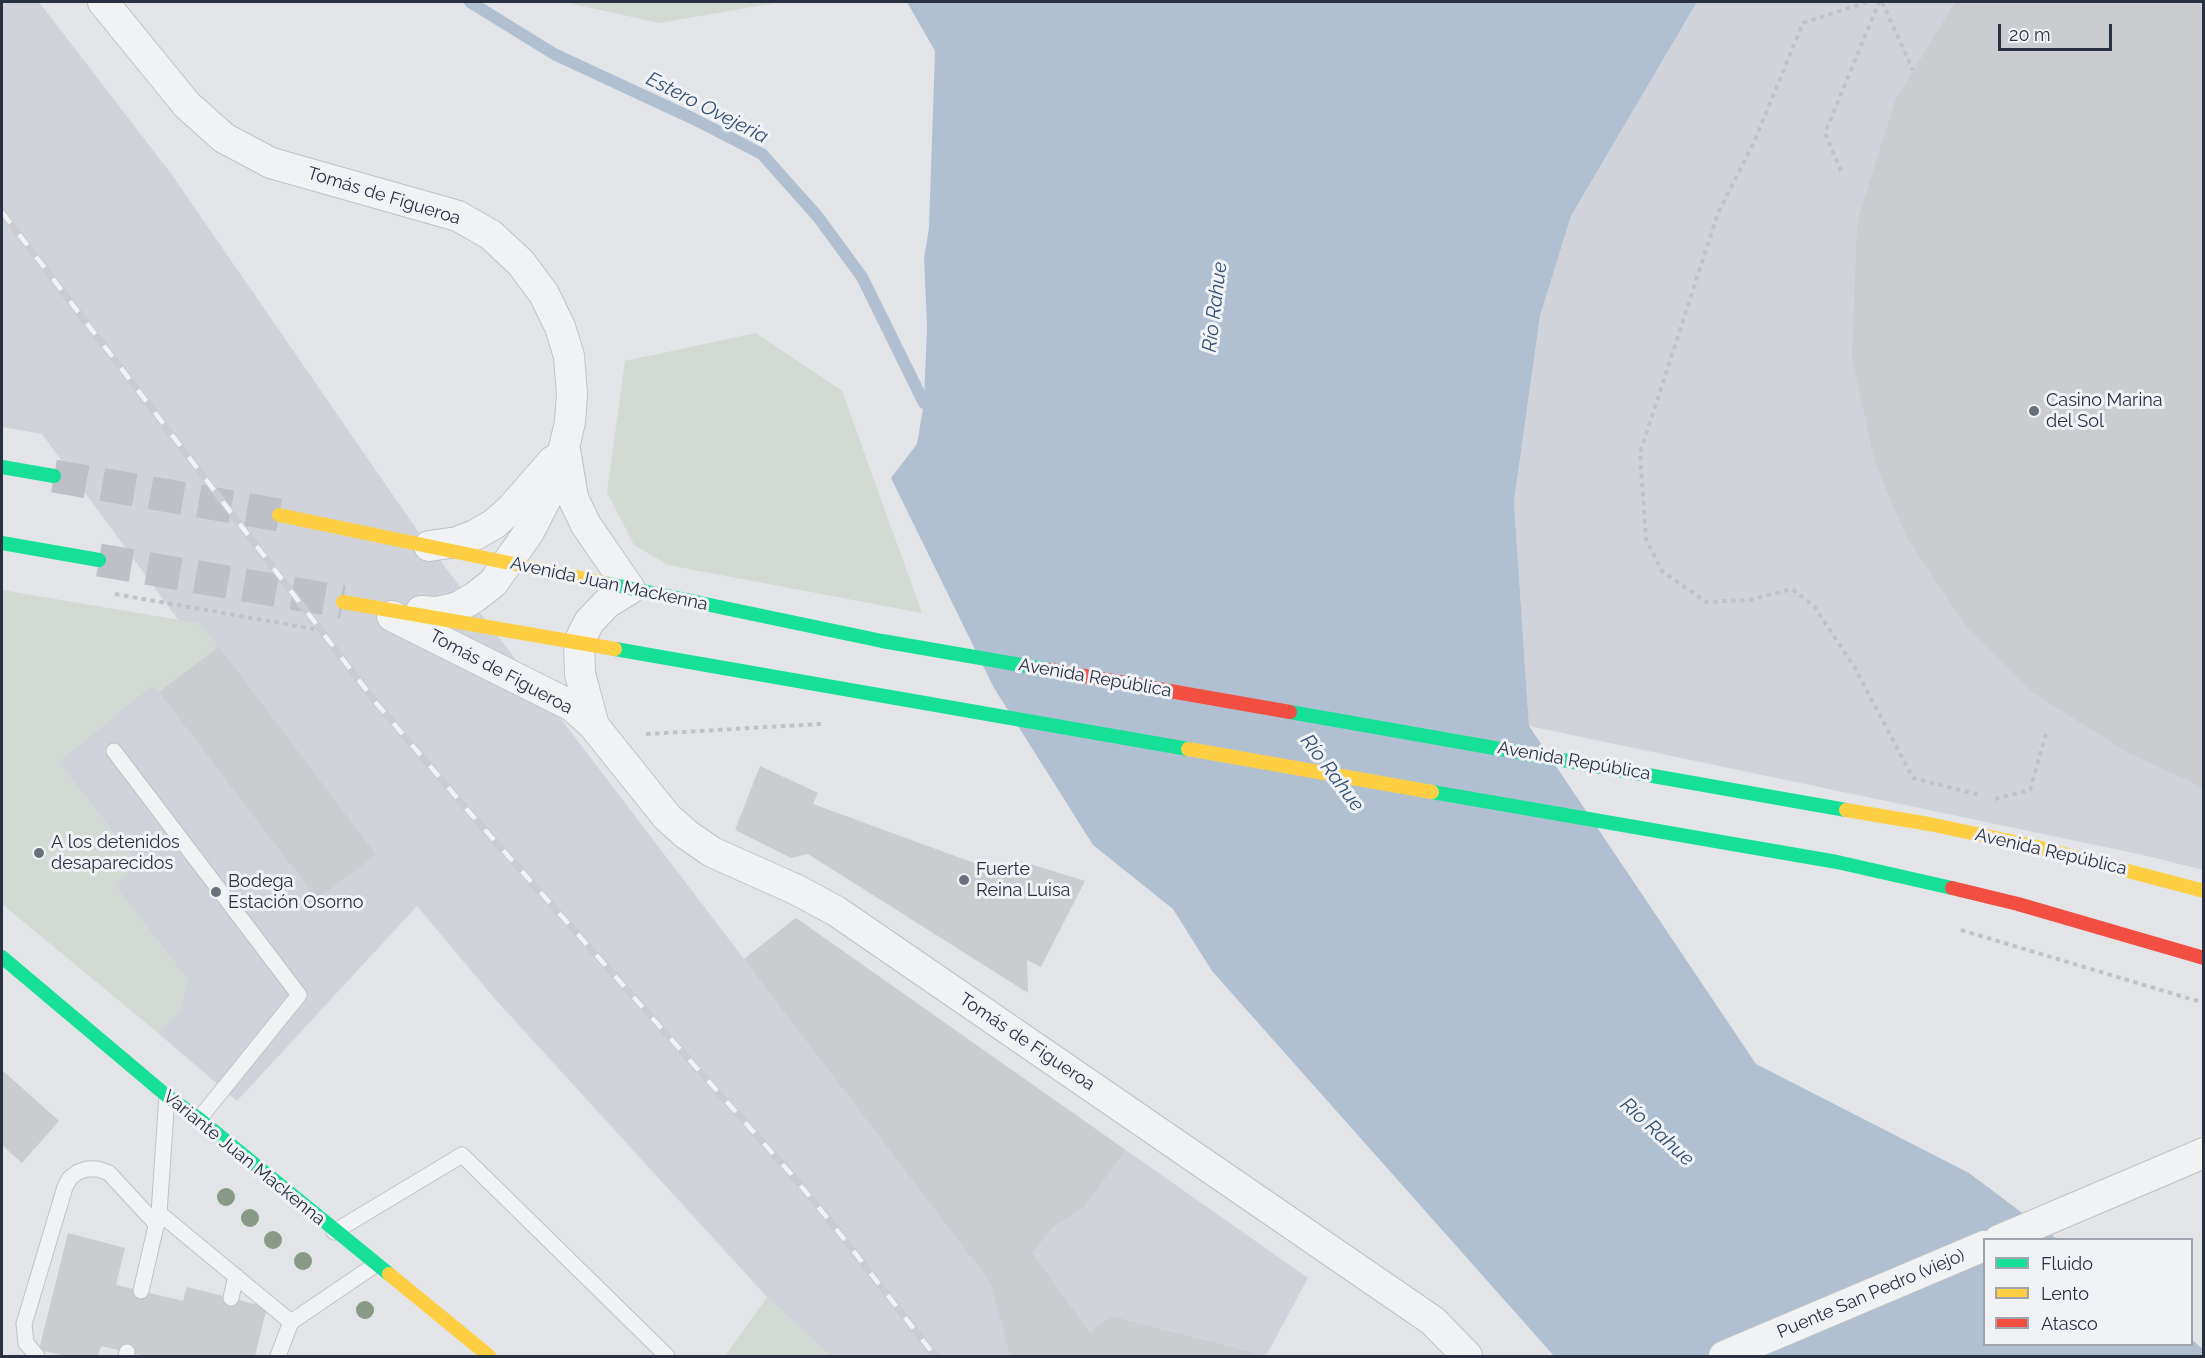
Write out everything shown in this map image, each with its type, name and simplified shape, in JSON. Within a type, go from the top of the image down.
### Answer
[{"type":"main road","points":[[2,467],[54,476]]},
{"type":"main road","name":"Avenida Juan Mackenna","points":[[279,515],[812,627],[941,651]]},
{"type":"main road","points":[[2,543],[99,560]]},
{"type":"main road","points":[[356,604],[1837,862],[2018,904],[2204,958]]},
{"type":"main road","name":"Avenida República","points":[[941,651],[1877,814],[2029,845],[2204,891]]},
{"type":"main road","name":"Variante Juan Mackenna","points":[[2,957],[166,1095],[199,1119],[334,1232],[489,1356]]},
{"type":"main road","points":[[453,1349],[462,1335]]},
{"type":"street","name":"Tomás de Figueroa","points":[[104,2],[187,105],[224,138],[271,163],[458,216],[491,235],[521,263],[544,294],[560,327],[569,356],[572,403],[570,422],[548,495],[529,532],[508,563],[493,583],[458,607],[437,612],[356,604]]},
{"type":"street","name":"Tomás de Figueroa","points":[[428,546],[457,542],[494,524],[511,509],[564,448]]},
{"type":"street","name":"Tomás de Figueroa","points":[[564,448],[573,498],[586,525],[630,589]]},
{"type":"street","points":[[579,642],[589,622],[606,603],[630,589]]},
{"type":"street","name":"Tomás de Figueroa","points":[[356,604],[416,627],[572,706],[594,726],[667,817],[686,834],[712,852],[797,890],[836,911],[1433,1321],[1467,1356]]},
{"type":"street","name":"Tomás de Figueroa","points":[[579,642],[580,674],[594,726]]},
{"type":"street","points":[[2001,1238],[2204,1153]]},
{"type":"street","name":"Puente San Pedro (viejo)","points":[[1724,1356],[1983,1246]]},
{"type":"lane","points":[[114,751],[299,994],[199,1119]]},
{"type":"lane","points":[[141,1291],[158,1219],[166,1095]]},
{"type":"lane","points":[[334,1232],[462,1155],[667,1356]]},
{"type":"lane","points":[[37,1356],[26,1343],[24,1324],[65,1187],[70,1178],[87,1169],[98,1168],[109,1173],[158,1219],[236,1276],[291,1322]]},
{"type":"lane","points":[[278,1356],[291,1322],[375,1265]]},
{"type":"lane","points":[[231,1298],[236,1276]]},
{"type":"path","points":[[1867,2],[1803,23],[1754,142],[1718,213],[1640,453],[1646,539],[1662,572],[1706,602],[1749,600],[1792,589],[1814,606],[1855,668],[1913,778],[1998,799],[2030,790],[2047,730]]},
{"type":"path","points":[[1881,2],[1913,70]]},
{"type":"path","points":[[1840,171],[1825,133],[1881,2]]},
{"type":"path","points":[[1952,928],[2204,1003]]},
{"type":"shaded area","points":[[2,2],[39,2],[172,175],[417,530],[744,959],[796,918],[1308,1278],[1266,1356],[830,1356],[767,1297],[495,999],[417,906],[237,1101],[158,1033],[180,1011],[188,981],[114,884],[139,866],[58,762],[153,684],[160,692],[198,623],[179,621],[42,434],[2,427]]},
{"type":"shaded area","points":[[564,2],[781,2],[659,23]]},
{"type":"shaded area","points":[[1697,2],[2203,2],[2203,870],[2143,855],[1529,726],[1514,502],[1540,316],[1571,216]]},
{"type":"shaded area","points":[[756,333],[842,391],[922,613],[668,565],[634,545],[607,492],[625,361]]},
{"type":"shaded area","points":[[2,590],[198,623],[219,647],[159,692],[153,684],[58,762],[139,867],[114,884],[188,981],[180,1011],[158,1033],[2,904]]},
{"type":"shaded area","points":[[767,1297],[830,1356],[725,1356]]},
{"type":"water","name":"Río Rahue","points":[[907,2],[1697,2],[1571,216],[1540,316],[1514,502],[1529,726],[1756,1064],[1969,1173],[2056,1238],[1983,1238],[1983,1346],[2193,1346],[2193,1341],[2203,1349],[2203,1356],[1554,1356],[1212,971],[1173,909],[1093,845],[994,688],[891,478],[917,444],[924,403],[927,326],[924,259],[929,228],[935,51]]},
{"type":"building","name":"Casino Marina del Sol","points":[[1955,2],[2204,2],[2204,788],[2128,753],[2032,692],[1966,626],[1906,536],[1875,463],[1852,358],[1857,222],[1895,101]]},
{"type":"building","points":[[219,647],[376,855],[317,899],[159,692]]},
{"type":"building","name":"Fuerte Reina Luisa","points":[[760,766],[818,793],[813,804],[1015,878],[1017,860],[1085,881],[1041,967],[1027,960],[1028,993],[808,854],[791,858],[735,830]]},
{"type":"building","points":[[796,918],[1125,1150],[1084,1207],[1052,1228],[1032,1253],[1090,1333],[1111,1316],[1265,1356],[1010,1356],[991,1283],[744,959]]},
{"type":"building","points":[[2,1070],[59,1121],[22,1163],[2,1145]]},
{"type":"building","points":[[68,1233],[125,1248],[116,1285],[183,1301],[187,1287],[267,1307],[255,1356],[144,1356],[101,1346],[98,1356],[66,1356],[39,1350]]},
{"type":"waterway","name":"Estero Ovejeria","points":[[470,2],[554,54],[694,119],[762,154],[818,217],[862,277],[924,403]]},
{"type":"tunnel","points":[[54,476],[279,515]]},
{"type":"tunnel","points":[[99,560],[343,602]]},
{"type":"railway","points":[[2,212],[377,704],[470,813],[791,1174],[935,1356]]},
{"type":"traffic: fast","points":[[2,467],[54,476]]},
{"type":"traffic: fast","points":[[2,543],[99,560]]},
{"type":"traffic: fast","points":[[605,583],[882,641],[1050,670]]},
{"type":"traffic: fast","points":[[615,649],[1188,749]]},
{"type":"traffic: fast","points":[[1290,712],[1846,810]]},
{"type":"traffic: fast","points":[[1432,792],[1837,862],[1952,888]]},
{"type":"traffic: fast","points":[[2,957],[167,1096],[199,1119],[389,1274]]},
{"type":"traffic: slow","points":[[279,515],[605,583]]},
{"type":"traffic: slow","points":[[343,602],[615,649]]},
{"type":"traffic: slow","points":[[1188,749],[1432,792]]},
{"type":"traffic: slow","points":[[1846,810],[1929,824],[2029,845],[2204,891]]},
{"type":"traffic: slow","points":[[389,1274],[489,1356]]},
{"type":"traffic: jam","points":[[1050,670],[1290,712]]},
{"type":"traffic: jam","points":[[1952,888],[2018,904],[2204,958]]},
{"type":"place","name":"Casino Marina del Sol","points":[[2034,411]]},
{"type":"place","name":"A los detenidos desaparecidos","points":[[39,853]]},
{"type":"place","name":"Fuerte Reina Luisa","points":[[964,880]]},
{"type":"place","name":"Bodega Estación Osorno","points":[[216,892]]}]
